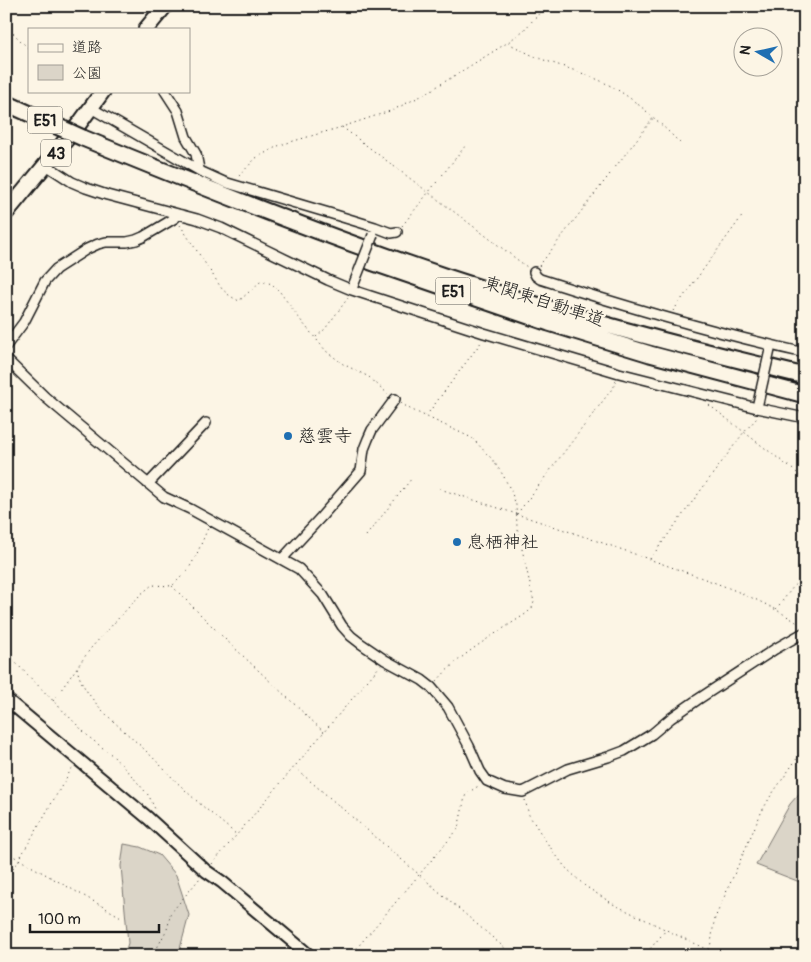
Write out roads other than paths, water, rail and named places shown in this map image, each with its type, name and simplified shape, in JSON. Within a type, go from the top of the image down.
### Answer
[{"type":"highway","name":"東関東自動車道","points":[[6,103],[83,138],[304,226],[445,276],[552,310],[654,339],[805,376]]},
{"type":"highway","name":"東関東自動車道","points":[[114,150],[228,204],[369,261],[441,287],[650,354],[805,395]]},
{"type":"main road","points":[[147,28],[165,6]]},
{"type":"main road","name":"43","points":[[6,213],[102,92]]},
{"type":"street","points":[[166,92],[178,111],[186,137],[196,154],[198,170]]},
{"type":"street","points":[[91,108],[198,170],[234,186],[374,230],[391,233],[397,232]]},
{"type":"street","points":[[46,165],[72,182],[86,188],[176,216],[197,219],[221,228],[328,280],[484,333],[619,373],[805,418]]},
{"type":"street","points":[[6,346],[24,322],[44,281],[56,269],[86,249],[106,242],[136,240],[176,216]]},
{"type":"street","points":[[353,288],[374,230]]},
{"type":"street","points":[[534,272],[540,279],[668,318],[771,348],[805,353]]},
{"type":"street","points":[[757,405],[771,348]]},
{"type":"street","points":[[6,359],[45,397],[164,497],[211,520],[299,569],[323,595],[342,626],[352,636],[385,660],[431,687],[448,707],[480,771],[487,781],[505,789],[524,792],[568,769],[624,751],[652,734],[671,718],[803,629]]},
{"type":"street","points":[[282,559],[361,471],[364,448],[372,430],[394,399]]},
{"type":"street","points":[[148,484],[206,423]]},
{"type":"street","points":[[6,698],[206,871],[222,882],[310,956]]},
{"type":"place","name":"慈雲寺","points":[[288,436]]},
{"type":"place","name":"息栖神社","points":[[457,542]]}]
